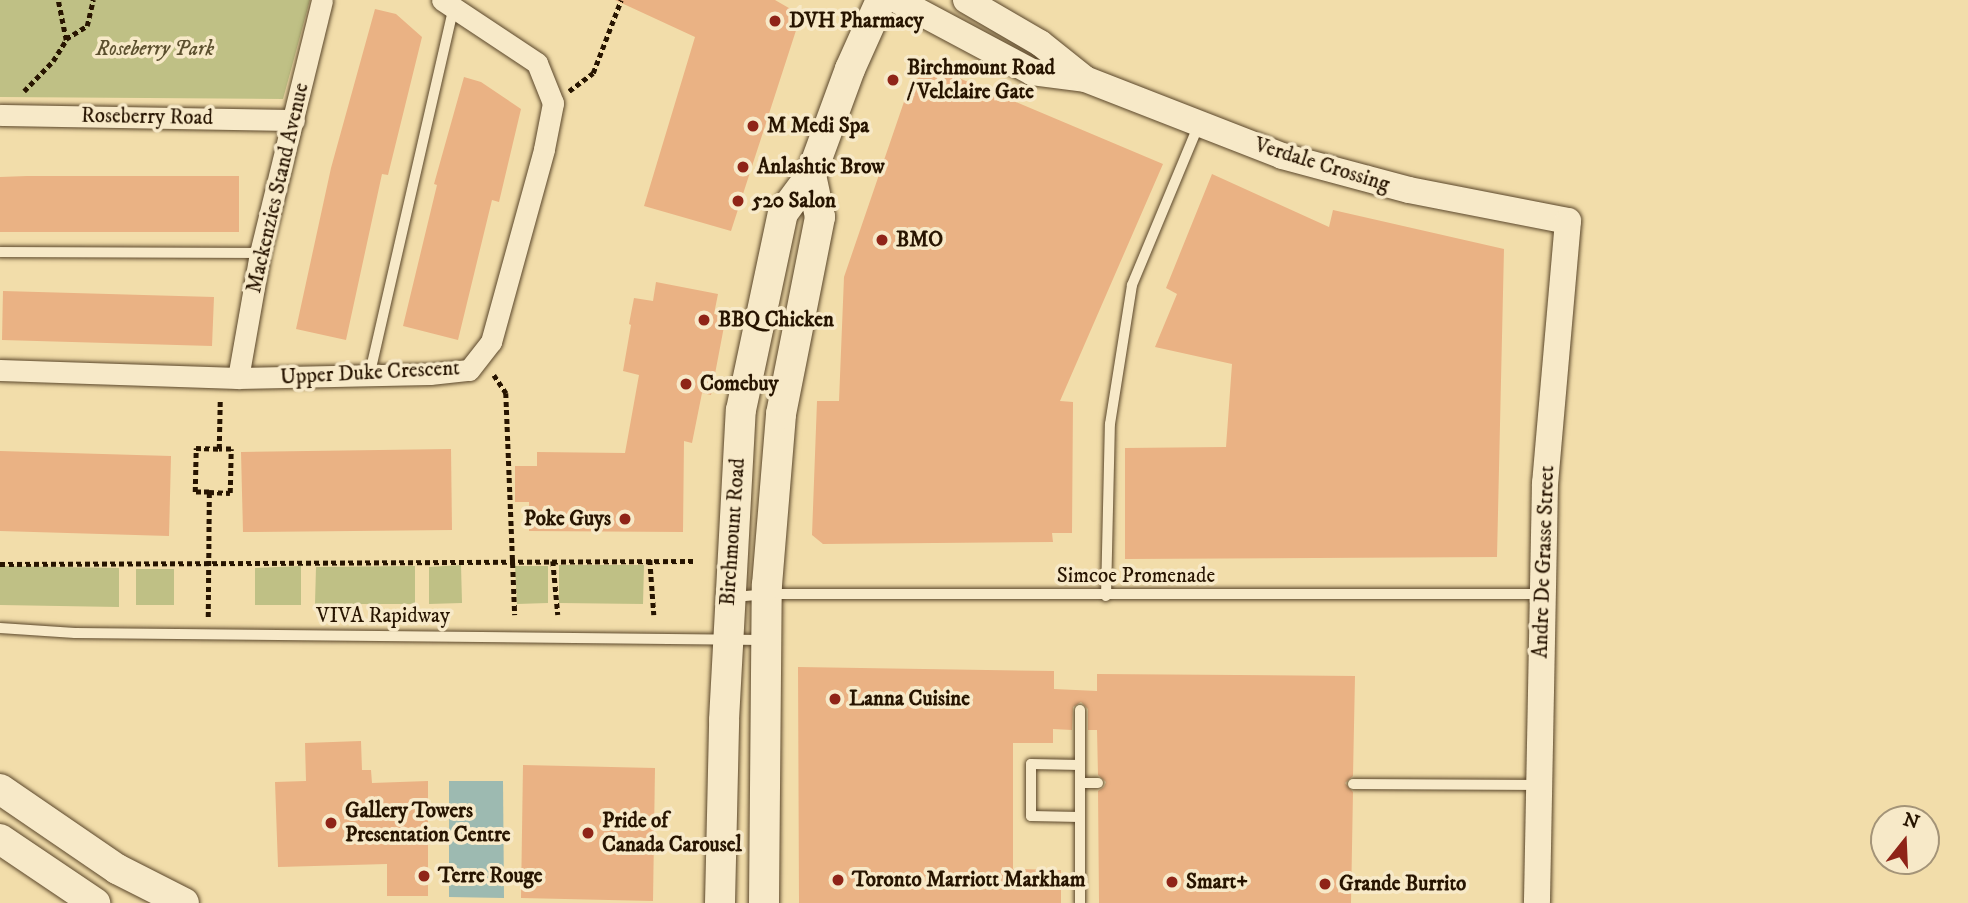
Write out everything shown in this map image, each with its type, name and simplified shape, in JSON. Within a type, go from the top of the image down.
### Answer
[{"type":"main road","name":"Birchmount Road","points":[[720,903],[727,639],[741,410],[783,213],[811,175],[850,69],[881,0]]},
{"type":"main road","name":"Birchmount Road","points":[[764,903],[767,594],[781,414],[820,216],[811,175]]},
{"type":"main road","points":[[0,789],[117,869],[184,903]]},
{"type":"main road","points":[[0,839],[95,903]]},
{"type":"street","name":"Mackenzies Stand Avenue","points":[[229,378],[322,0]]},
{"type":"street","name":"Verdale Crossing","points":[[897,0],[1032,72],[1085,79],[1282,156],[1409,190],[1568,221]]},
{"type":"street","name":"Verdale Crossing","points":[[966,0],[1040,43],[1085,79]]},
{"type":"street","points":[[447,5],[537,63],[552,103]]},
{"type":"street","name":"Upper Duke Crescent","points":[[0,370],[229,378],[369,377],[469,370],[491,342],[544,149],[552,103]]},
{"type":"street","name":"Roseberry Road","points":[[0,115],[293,120]]},
{"type":"street","name":"Andre De Grasse Street","points":[[1537,903],[1545,483],[1568,221]]},
{"type":"lane","points":[[369,377],[447,5]]},
{"type":"lane","points":[[1106,596],[1110,424],[1132,285],[1199,124]]},
{"type":"lane","points":[[0,252],[260,253]]},
{"type":"lane","name":"Simcoe Promenade","points":[[729,597],[767,594],[1543,594]]},
{"type":"lane","name":"VIVA Rapidway","points":[[0,628],[75,633],[766,640]]},
{"type":"lane","points":[[1080,710],[1080,903]]},
{"type":"lane","points":[[1080,765],[1031,764],[1031,816],[1080,817]]},
{"type":"lane","points":[[1080,783],[1098,783]]},
{"type":"lane","points":[[1353,784],[1539,785]]},
{"type":"path","points":[[58,0],[66,40]]},
{"type":"path","points":[[13,91],[27,91],[53,61],[66,40],[87,26],[93,0]]},
{"type":"path","points":[[552,103],[593,73],[621,0]]},
{"type":"path","points":[[482,353],[506,393],[514,615]]},
{"type":"path","points":[[219,449],[229,378]]},
{"type":"path","points":[[196,449],[219,449],[231,449],[230,493],[195,492],[196,449]]},
{"type":"path","points":[[208,617],[209,492]]},
{"type":"path","points":[[650,560],[654,615]]},
{"type":"path","points":[[553,561],[558,615]]},
{"type":"path","points":[[0,564],[693,561]]},
{"type":"green space","name":"Roseberry Park","points":[[0,0],[310,0],[283,99],[0,97]]},
{"type":"green space","points":[[461,565],[462,603],[429,604],[429,567]]},
{"type":"green space","points":[[559,565],[644,565],[643,604],[559,603]]},
{"type":"green space","points":[[0,566],[119,568],[119,607],[0,605]]},
{"type":"green space","points":[[301,566],[301,605],[255,605],[255,568]]},
{"type":"green space","points":[[415,566],[415,604],[315,604],[316,567]]},
{"type":"green space","points":[[515,566],[548,566],[548,603],[517,604]]},
{"type":"green space","points":[[136,569],[174,569],[174,605],[136,605]]},
{"type":"water","points":[[449,781],[503,781],[504,898],[449,897]]},
{"type":"building","points":[[615,0],[775,0],[801,15],[731,231],[644,206],[695,37]]},
{"type":"building","points":[[375,9],[396,14],[422,37],[388,175],[382,174],[346,340],[296,329],[331,168]]},
{"type":"building","points":[[947,73],[1163,164],[1060,401],[1073,402],[1072,533],[1052,533],[1053,542],[823,544],[812,535],[817,401],[839,401],[844,277],[907,93],[914,81],[924,74]]},
{"type":"building","points":[[464,77],[481,82],[521,109],[499,202],[492,200],[458,340],[403,326],[437,185],[434,184]]},
{"type":"building","points":[[1212,174],[1329,227],[1333,210],[1504,249],[1497,557],[1125,559],[1125,448],[1226,447],[1232,364],[1155,347],[1177,294],[1166,288]]},
{"type":"building","points":[[239,176],[239,232],[0,232],[0,177]]},
{"type":"building","points":[[656,282],[718,294],[714,314],[726,316],[711,395],[702,393],[692,443],[684,441],[683,532],[529,531],[529,502],[515,502],[515,466],[537,466],[537,452],[625,453],[639,375],[623,371],[631,325],[629,324],[634,298],[653,301]]},
{"type":"building","points":[[3,291],[214,297],[212,346],[2,340]]},
{"type":"building","points":[[451,449],[452,530],[243,532],[241,452]]},
{"type":"building","points":[[0,451],[171,456],[169,536],[0,531]]},
{"type":"building","points":[[798,667],[1054,671],[1054,689],[1097,691],[1097,674],[1355,676],[1353,776],[1345,783],[1353,792],[1351,903],[1099,903],[1098,791],[1106,782],[1098,775],[1097,730],[1088,730],[1088,709],[1081,702],[1073,707],[1072,730],[1053,729],[1053,743],[1013,743],[1013,869],[1061,870],[1061,903],[799,903]]},
{"type":"building","name":"Gallery Towers Presentation Centre","points":[[361,741],[362,770],[371,770],[372,783],[428,781],[428,896],[387,896],[387,864],[278,867],[275,782],[306,781],[305,743]]},
{"type":"building","name":"Pride of Canada Carousel","points":[[523,765],[655,768],[653,901],[521,898]]},
{"type":"place","name":"DVH Pharmacy","points":[[775,21]]},
{"type":"place","name":"Birchmount Road / Velclaire Gate","points":[[893,80]]},
{"type":"place","name":"M Medi Spa","points":[[753,126]]},
{"type":"place","name":"Anlashtic Brow","points":[[743,167]]},
{"type":"place","name":"520 Salon","points":[[738,201]]},
{"type":"place","name":"BMO","points":[[882,240]]},
{"type":"place","name":"BBQ Chicken","points":[[704,320]]},
{"type":"place","name":"Comebuy","points":[[686,384]]},
{"type":"place","name":"Poke Guys","points":[[625,519]]},
{"type":"place","name":"Lanna Cuisine","points":[[835,699]]},
{"type":"place","name":"Gallery Towers Presentation Centre","points":[[331,823]]},
{"type":"place","name":"Pride of Canada Carousel","points":[[588,833]]},
{"type":"place","name":"Terre Rouge","points":[[424,876]]},
{"type":"place","name":"Toronto Marriott Markham","points":[[838,880]]},
{"type":"place","name":"Smart+","points":[[1172,882]]},
{"type":"place","name":"Grande Burrito","points":[[1325,884]]}]
